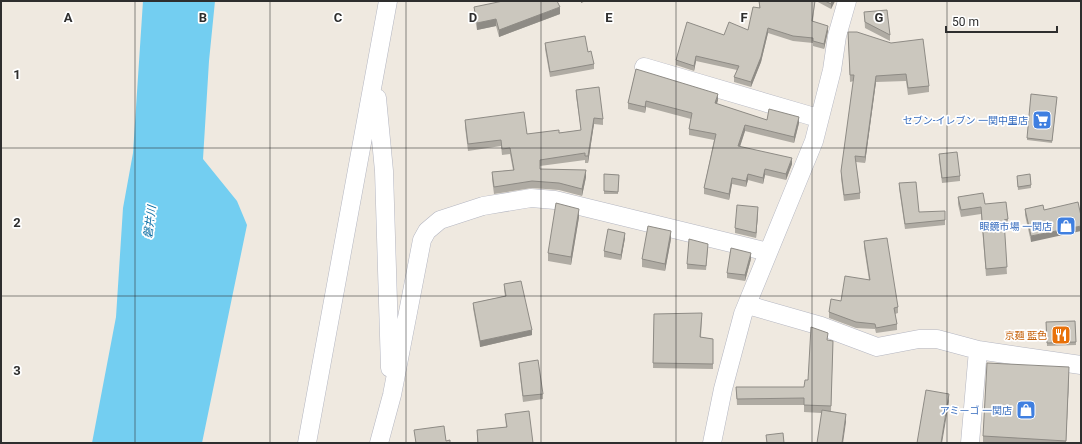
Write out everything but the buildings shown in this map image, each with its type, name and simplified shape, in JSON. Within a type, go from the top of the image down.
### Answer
[{"type":"street","points":[[307,443],[375,79],[388,1]]},
{"type":"street","points":[[712,443],[723,389],[743,314],[748,305],[768,252],[814,141],[818,118],[832,70],[837,36],[846,1]]},
{"type":"street","points":[[644,67],[818,118]]},
{"type":"street","points":[[375,79],[384,171],[392,395]]},
{"type":"street","points":[[379,443],[392,395],[422,240],[427,231],[440,220],[483,206],[531,198],[555,200],[768,252]]},
{"type":"street","points":[[748,305],[821,326],[877,347],[919,339],[937,339],[978,350],[1081,364]]},
{"type":"street","points":[[970,443],[978,350]]},
{"type":"water","name":"磐井川","points":[[143,1],[215,1],[209,61],[203,159],[237,201],[247,225],[202,443],[92,443],[116,317],[123,208],[133,153]]},
{"type":"place","name":"セブン-イレブン 一関中里店","points":[[1042,120]]},
{"type":"place","name":"眼鏡市場 一関店","points":[[1066,226]]},
{"type":"place","name":"京麺 藍色","points":[[1061,335]]},
{"type":"place","name":"アミーゴ 一関店","points":[[1026,410]]}]
